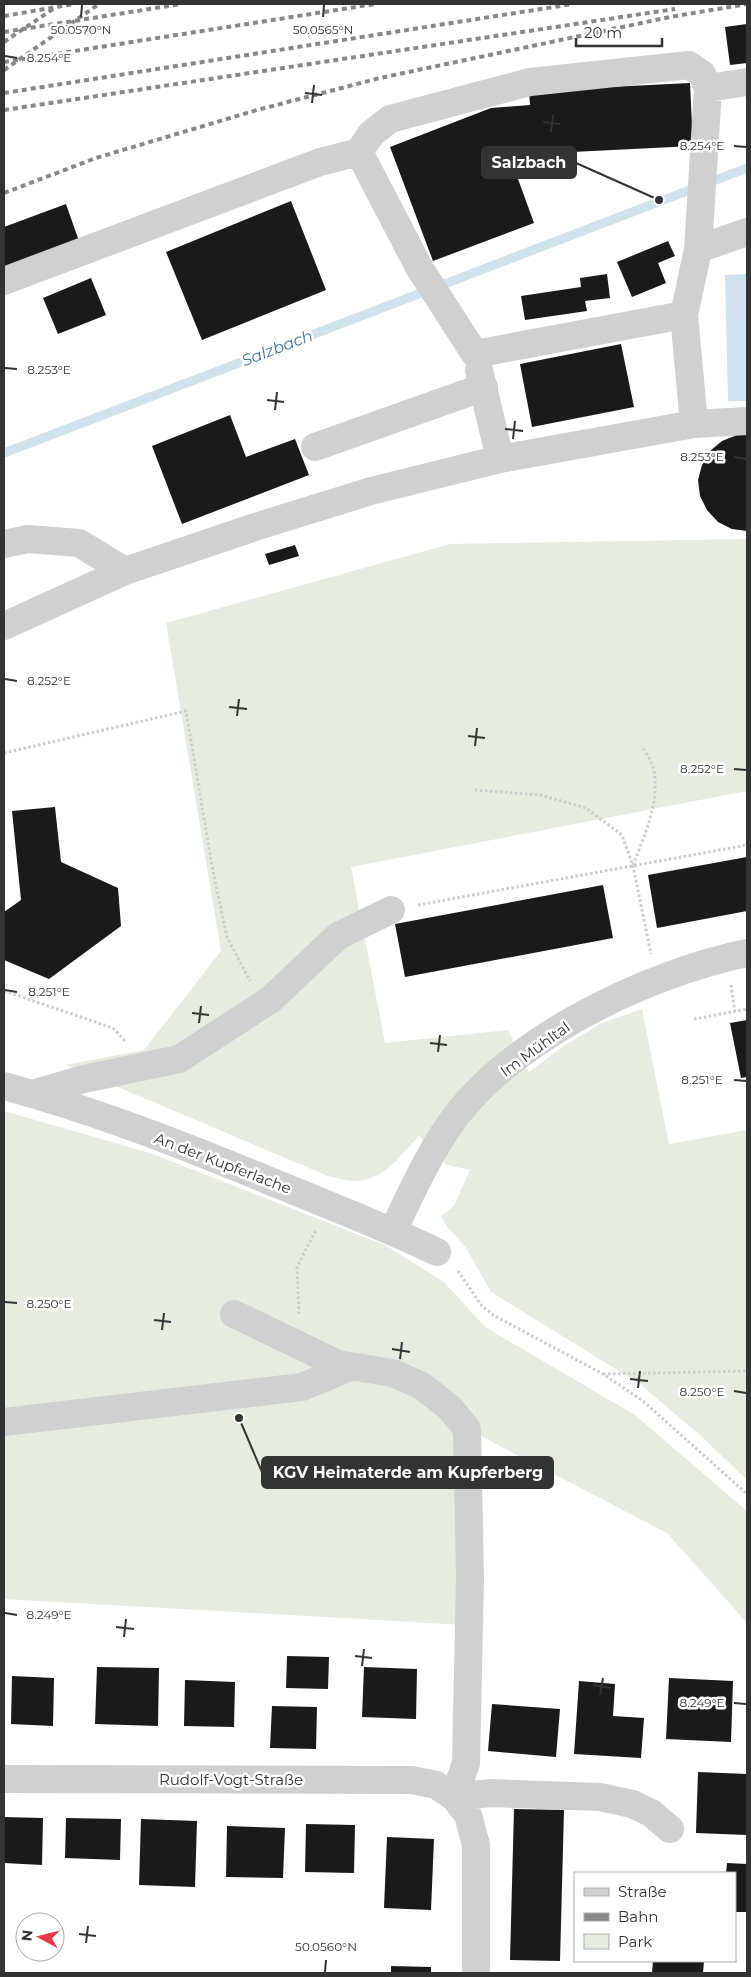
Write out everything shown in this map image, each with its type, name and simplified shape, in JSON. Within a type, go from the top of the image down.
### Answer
[{"type":"street","points":[[4,281],[320,162],[359,152],[371,134],[390,119],[530,82],[689,65],[702,74],[708,88],[698,249],[684,315],[694,424]]},
{"type":"street","points":[[708,88],[747,82]]},
{"type":"street","points":[[359,152],[420,269],[475,354],[500,459]]},
{"type":"street","points":[[698,249],[747,232]]},
{"type":"street","points":[[475,354],[684,315]]},
{"type":"street","points":[[315,446],[484,387]]},
{"type":"street","points":[[4,626],[125,571],[255,527],[371,491],[500,459],[694,424],[747,421]]},
{"type":"street","points":[[4,544],[28,539],[79,543],[125,571]]},
{"type":"street","points":[[32,1094],[84,1079],[179,1059],[270,1000],[338,936],[391,910]]},
{"type":"street","name":"Im Mühltal","points":[[393,1231],[415,1184],[446,1129],[477,1094],[511,1063],[558,1029],[656,979],[695,965],[747,953]]},
{"type":"street","name":"An der Kupferlache","points":[[4,1086],[184,1146],[393,1231],[437,1252]]},
{"type":"street","points":[[234,1314],[299,1347],[338,1364],[393,1374],[422,1386],[450,1408],[467,1429],[470,1577],[466,1763],[454,1797],[490,1793],[600,1797],[632,1804],[651,1813],[670,1828]]},
{"type":"street","points":[[4,1422],[302,1388],[350,1367]]},
{"type":"street","name":"Rudolf-Vogt-Straße","points":[[4,1779],[412,1780],[436,1785],[454,1797],[468,1815],[476,1845],[476,1973]]},
{"type":"path","points":[[4,753],[186,711],[212,866],[227,937],[251,983],[270,1000]]},
{"type":"path","points":[[633,866],[652,811],[654,790],[653,766],[642,746]]},
{"type":"path","points":[[476,790],[540,794],[586,808],[622,835],[633,866],[645,926]]},
{"type":"path","points":[[391,910],[747,845]]},
{"type":"path","points":[[4,991],[113,1028],[150,1065]]},
{"type":"path","points":[[694,1019],[747,1009]]},
{"type":"path","points":[[299,1347],[298,1267],[328,1205]]},
{"type":"path","points":[[437,1252],[461,1274],[482,1306],[493,1315],[603,1374],[643,1401],[747,1494]]},
{"type":"path","points":[[603,1374],[747,1371]]},
{"type":"green space","points":[[747,539],[747,791],[351,867],[385,1043],[508,1030],[529,1072],[562,1047],[602,1023],[642,1009],[669,1144],[747,1130],[747,1480],[701,1436],[640,1384],[491,1292],[465,1246],[448,1228],[441,1216],[454,1206],[470,1170],[447,1165],[419,1136],[384,1171],[366,1180],[345,1180],[328,1176],[66,1065],[144,1050],[221,951],[166,623],[450,544]]},
{"type":"green space","points":[[4,1111],[150,1153],[385,1245],[444,1282],[485,1327],[635,1415],[747,1511],[747,1623],[667,1533],[477,1434],[482,1626],[4,1599]]},
{"type":"water","points":[[747,274],[747,401],[728,401],[725,275]]},
{"type":"building","points":[[747,24],[747,63],[730,65],[725,27]]},
{"type":"building","points":[[690,83],[693,146],[532,154],[510,157],[534,223],[433,261],[390,147],[491,108],[530,105],[529,91]]},
{"type":"building","points":[[291,201],[326,290],[202,340],[166,252]]},
{"type":"building","points":[[66,204],[80,244],[4,272],[4,227]]},
{"type":"building","points":[[668,241],[675,256],[658,263],[666,283],[632,297],[617,262]]},
{"type":"building","points":[[607,274],[610,298],[585,301],[587,311],[525,320],[521,296],[581,287],[580,278]]},
{"type":"building","points":[[91,278],[106,315],[58,334],[43,298]]},
{"type":"building","points":[[621,344],[634,407],[532,427],[520,364]]},
{"type":"building","points":[[230,415],[246,457],[295,439],[309,475],[182,524],[152,446]]},
{"type":"building","points":[[737,435],[747,435],[747,531],[732,529],[718,522],[707,510],[700,496],[698,480],[702,465],[710,451],[722,441]]},
{"type":"building","points":[[295,545],[299,556],[269,565],[265,554]]},
{"type":"building","points":[[55,807],[61,862],[118,888],[121,926],[49,979],[4,960],[4,912],[21,900],[12,811]]},
{"type":"building","points":[[747,857],[747,911],[657,928],[648,875]]},
{"type":"building","points":[[603,885],[613,938],[405,977],[395,924]]},
{"type":"building","points":[[747,1020],[747,1077],[741,1078],[730,1023]]},
{"type":"building","points":[[287,1656],[329,1657],[328,1689],[286,1688]]},
{"type":"building","points":[[97,1667],[159,1668],[158,1726],[95,1724]]},
{"type":"building","points":[[364,1667],[417,1669],[416,1719],[362,1717]]},
{"type":"building","points":[[12,1676],[54,1678],[53,1726],[11,1724]]},
{"type":"building","points":[[669,1678],[733,1681],[731,1742],[666,1739]]},
{"type":"building","points":[[185,1680],[235,1682],[234,1727],[184,1726]]},
{"type":"building","points":[[579,1681],[615,1684],[613,1716],[644,1718],[641,1758],[574,1754]]},
{"type":"building","points":[[492,1704],[560,1709],[556,1757],[488,1751]]},
{"type":"building","points":[[272,1706],[317,1707],[316,1749],[270,1748]]},
{"type":"building","points":[[698,1772],[747,1774],[747,1835],[696,1833]]},
{"type":"building","points":[[514,1809],[564,1810],[560,1961],[510,1960]]},
{"type":"building","points":[[4,1817],[43,1818],[42,1865],[4,1863]]},
{"type":"building","points":[[66,1818],[121,1819],[120,1860],[65,1858]]},
{"type":"building","points":[[141,1819],[197,1821],[195,1887],[139,1885]]},
{"type":"building","points":[[306,1824],[355,1825],[354,1873],[305,1872]]},
{"type":"building","points":[[227,1826],[285,1828],[283,1878],[226,1877]]},
{"type":"building","points":[[387,1837],[434,1839],[431,1910],[384,1908]]},
{"type":"building","points":[[727,1863],[747,1864],[747,1912],[736,1912],[736,1872],[726,1872]]},
{"type":"building","points":[[653,1962],[704,1962],[703,1973],[652,1973]]},
{"type":"building","points":[[391,1966],[431,1967],[431,1973],[391,1973]]},
{"type":"waterway","name":"Salzbach","points":[[4,453],[747,168]]},
{"type":"railway","points":[[4,16],[74,4]]},
{"type":"railway","points":[[4,70],[99,4]]},
{"type":"railway","points":[[4,32],[181,4]]},
{"type":"railway","points":[[4,62],[375,4]]},
{"type":"railway","points":[[4,93],[573,4]]},
{"type":"railway","points":[[4,193],[96,158],[257,110],[380,78],[670,17],[747,4]]},
{"type":"railway","points":[[4,42],[53,9]]},
{"type":"railway","points":[[4,110],[675,9]]},
{"type":"place","name":"Salzbach","points":[[659,200]]},
{"type":"place","name":"KGV Heimaterde am Kupferberg","points":[[239,1418]]}]
